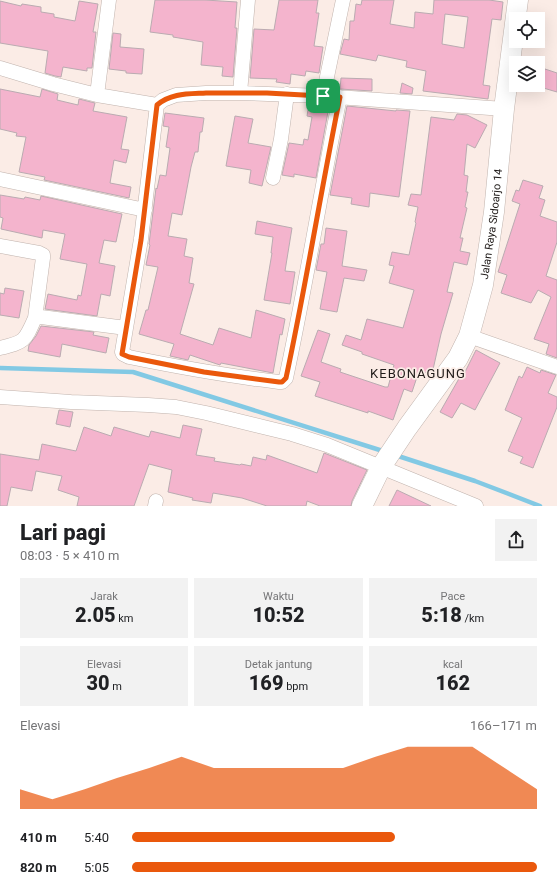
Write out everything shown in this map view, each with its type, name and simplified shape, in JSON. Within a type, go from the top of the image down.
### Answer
[{"type":"main road","name":"Jalan Raya Sidoarjo 14","points":[[362,506],[384,463],[407,428],[458,358],[469,336],[483,285],[494,212],[504,109],[518,0]]},
{"type":"street","points":[[97,95],[109,0]]},
{"type":"street","points":[[240,93],[248,0]]},
{"type":"street","points":[[323,96],[343,0]]},
{"type":"street","points":[[0,68],[53,84],[97,95],[157,105]]},
{"type":"street","points":[[340,97],[286,378],[282,382],[246,378],[125,356],[122,352],[141,240],[157,105],[163,100],[176,95],[206,93],[287,94],[340,97],[504,109]]},
{"type":"street","points":[[272,178],[281,139],[287,94]]},
{"type":"street","points":[[0,179],[144,210]]},
{"type":"street","points":[[0,246],[43,255],[35,318],[27,336],[18,344],[0,348]]},
{"type":"street","points":[[35,318],[47,317],[126,328]]},
{"type":"street","points":[[469,336],[557,367]]},
{"type":"street","points":[[0,397],[176,407],[292,434],[384,463],[476,506]]},
{"type":"building","points":[[155,0],[205,0],[237,2],[235,28],[237,28],[233,77],[222,76],[223,67],[201,65],[203,42],[173,37],[173,35],[150,32]]},
{"type":"building","points":[[279,0],[318,0],[316,13],[319,13],[314,46],[323,47],[319,73],[306,71],[305,76],[291,74],[290,84],[276,82],[277,79],[250,78],[254,29],[274,30]]},
{"type":"building","points":[[362,0],[394,0],[390,24],[414,28],[415,12],[433,14],[434,0],[489,0],[503,2],[501,20],[492,19],[483,85],[490,86],[488,99],[423,91],[426,71],[406,67],[407,61],[378,55],[376,61],[340,54],[344,39],[349,40],[350,21],[354,21],[356,4],[361,5]],"holes":[[[445,14],[468,17],[464,48],[442,44]]]},
{"type":"building","points":[[0,1],[21,6],[22,4],[41,7],[41,12],[54,14],[54,17],[75,21],[79,1],[98,4],[93,32],[96,32],[92,68],[87,68],[87,71],[63,67],[61,77],[55,76],[45,73],[48,51],[0,43]]},
{"type":"building","points":[[113,33],[121,34],[120,47],[144,49],[142,74],[126,73],[126,71],[109,69]]},
{"type":"building","points":[[545,69],[557,73],[557,92],[545,88]]},
{"type":"building","points":[[341,78],[372,79],[372,91],[340,89]]},
{"type":"building","points":[[402,83],[413,88],[412,94],[400,93]]},
{"type":"building","points":[[0,89],[40,97],[42,89],[58,94],[57,100],[78,105],[79,99],[95,103],[93,111],[127,117],[121,149],[129,150],[126,163],[114,160],[110,183],[131,187],[129,198],[44,180],[45,177],[19,172],[26,137],[16,136],[17,133],[0,129]]},
{"type":"building","points":[[309,104],[329,106],[316,178],[294,174],[294,177],[282,175],[289,143],[303,145],[304,139],[308,140],[312,117],[307,116]]},
{"type":"building","points":[[347,106],[410,111],[399,197],[370,193],[369,207],[351,204],[352,198],[330,195]]},
{"type":"building","points":[[165,113],[204,118],[202,132],[200,132],[198,152],[195,152],[191,167],[182,215],[172,213],[168,236],[187,239],[184,256],[193,258],[189,283],[194,284],[180,334],[213,345],[219,328],[251,338],[256,310],[285,319],[282,335],[280,334],[273,373],[221,363],[220,365],[190,355],[188,360],[170,356],[174,344],[139,334],[146,310],[148,310],[158,267],[146,265],[150,245],[156,188],[157,189],[160,175],[166,176],[170,148],[166,147],[169,127],[163,126]]},
{"type":"building","points":[[457,114],[467,115],[487,125],[475,148],[467,144],[464,175],[468,176],[466,192],[468,192],[465,207],[467,208],[460,238],[463,238],[460,251],[470,253],[467,265],[454,262],[447,292],[453,293],[441,334],[432,374],[419,371],[412,392],[404,389],[393,420],[368,411],[368,413],[315,396],[320,382],[301,376],[318,330],[330,334],[321,362],[341,369],[340,372],[388,387],[394,365],[362,354],[362,352],[342,345],[346,335],[361,340],[367,319],[403,328],[414,290],[389,283],[394,266],[389,265],[392,252],[409,255],[418,207],[408,205],[411,194],[421,195],[431,117],[454,120]]},
{"type":"building","points":[[235,116],[253,119],[248,143],[271,147],[262,186],[249,183],[251,170],[226,166]]},
{"type":"building","points":[[523,180],[543,186],[539,198],[545,200],[540,216],[557,222],[557,242],[546,276],[557,280],[557,358],[546,354],[549,344],[534,339],[551,297],[538,290],[531,303],[501,293],[507,275],[498,272],[520,204],[512,201],[516,190],[519,191]]},
{"type":"building","points":[[0,195],[40,200],[41,196],[122,214],[116,242],[104,240],[99,263],[115,266],[110,296],[101,294],[97,316],[45,309],[48,294],[77,300],[78,295],[81,296],[87,264],[60,259],[65,234],[43,230],[42,238],[1,229],[3,218],[0,217]]},
{"type":"building","points":[[257,221],[292,228],[285,271],[295,272],[290,304],[264,300],[272,253],[273,237],[255,234]]},
{"type":"building","points":[[326,228],[347,231],[342,266],[367,270],[364,281],[344,278],[337,312],[320,309],[327,272],[316,270],[321,244],[324,244]]},
{"type":"building","points":[[5,288],[24,291],[19,318],[0,315],[0,293],[4,294]]},
{"type":"building","points":[[41,326],[94,332],[93,335],[109,338],[106,353],[62,344],[60,357],[28,351],[29,345]]},
{"type":"building","points":[[476,350],[500,363],[475,410],[461,403],[452,418],[440,412],[461,375],[463,376]]},
{"type":"building","points":[[527,367],[540,373],[541,370],[556,375],[548,393],[557,397],[557,407],[533,468],[520,463],[523,457],[508,451],[522,418],[505,410],[519,376],[522,378]]},
{"type":"building","points":[[59,410],[73,412],[70,427],[56,424]]},
{"type":"building","points":[[183,425],[202,429],[196,455],[215,458],[214,461],[251,466],[253,457],[266,460],[267,455],[317,473],[324,453],[367,470],[351,506],[320,506],[307,501],[306,506],[267,506],[242,498],[213,493],[211,503],[192,500],[193,498],[168,492],[172,470],[149,464],[134,506],[77,506],[79,497],[58,490],[62,476],[36,471],[32,491],[11,487],[7,506],[0,506],[0,454],[39,460],[42,444],[76,451],[84,427],[111,436],[114,427],[149,437],[151,431],[180,438]]},
{"type":"building","points":[[397,490],[431,506],[389,506]]},
{"type":"waterway","points":[[0,368],[133,372],[386,452]]},
{"type":"waterway","points":[[395,455],[475,481],[540,506]]},
{"type":"district","name":"KEBONAGUNG","points":[[418,373]]},
{"type":"route","points":[[206,93],[267,93],[323,96],[340,97],[286,378],[282,382],[279,382],[204,372],[129,357],[122,354],[141,240],[157,105],[163,100],[176,95],[206,93]]}]
